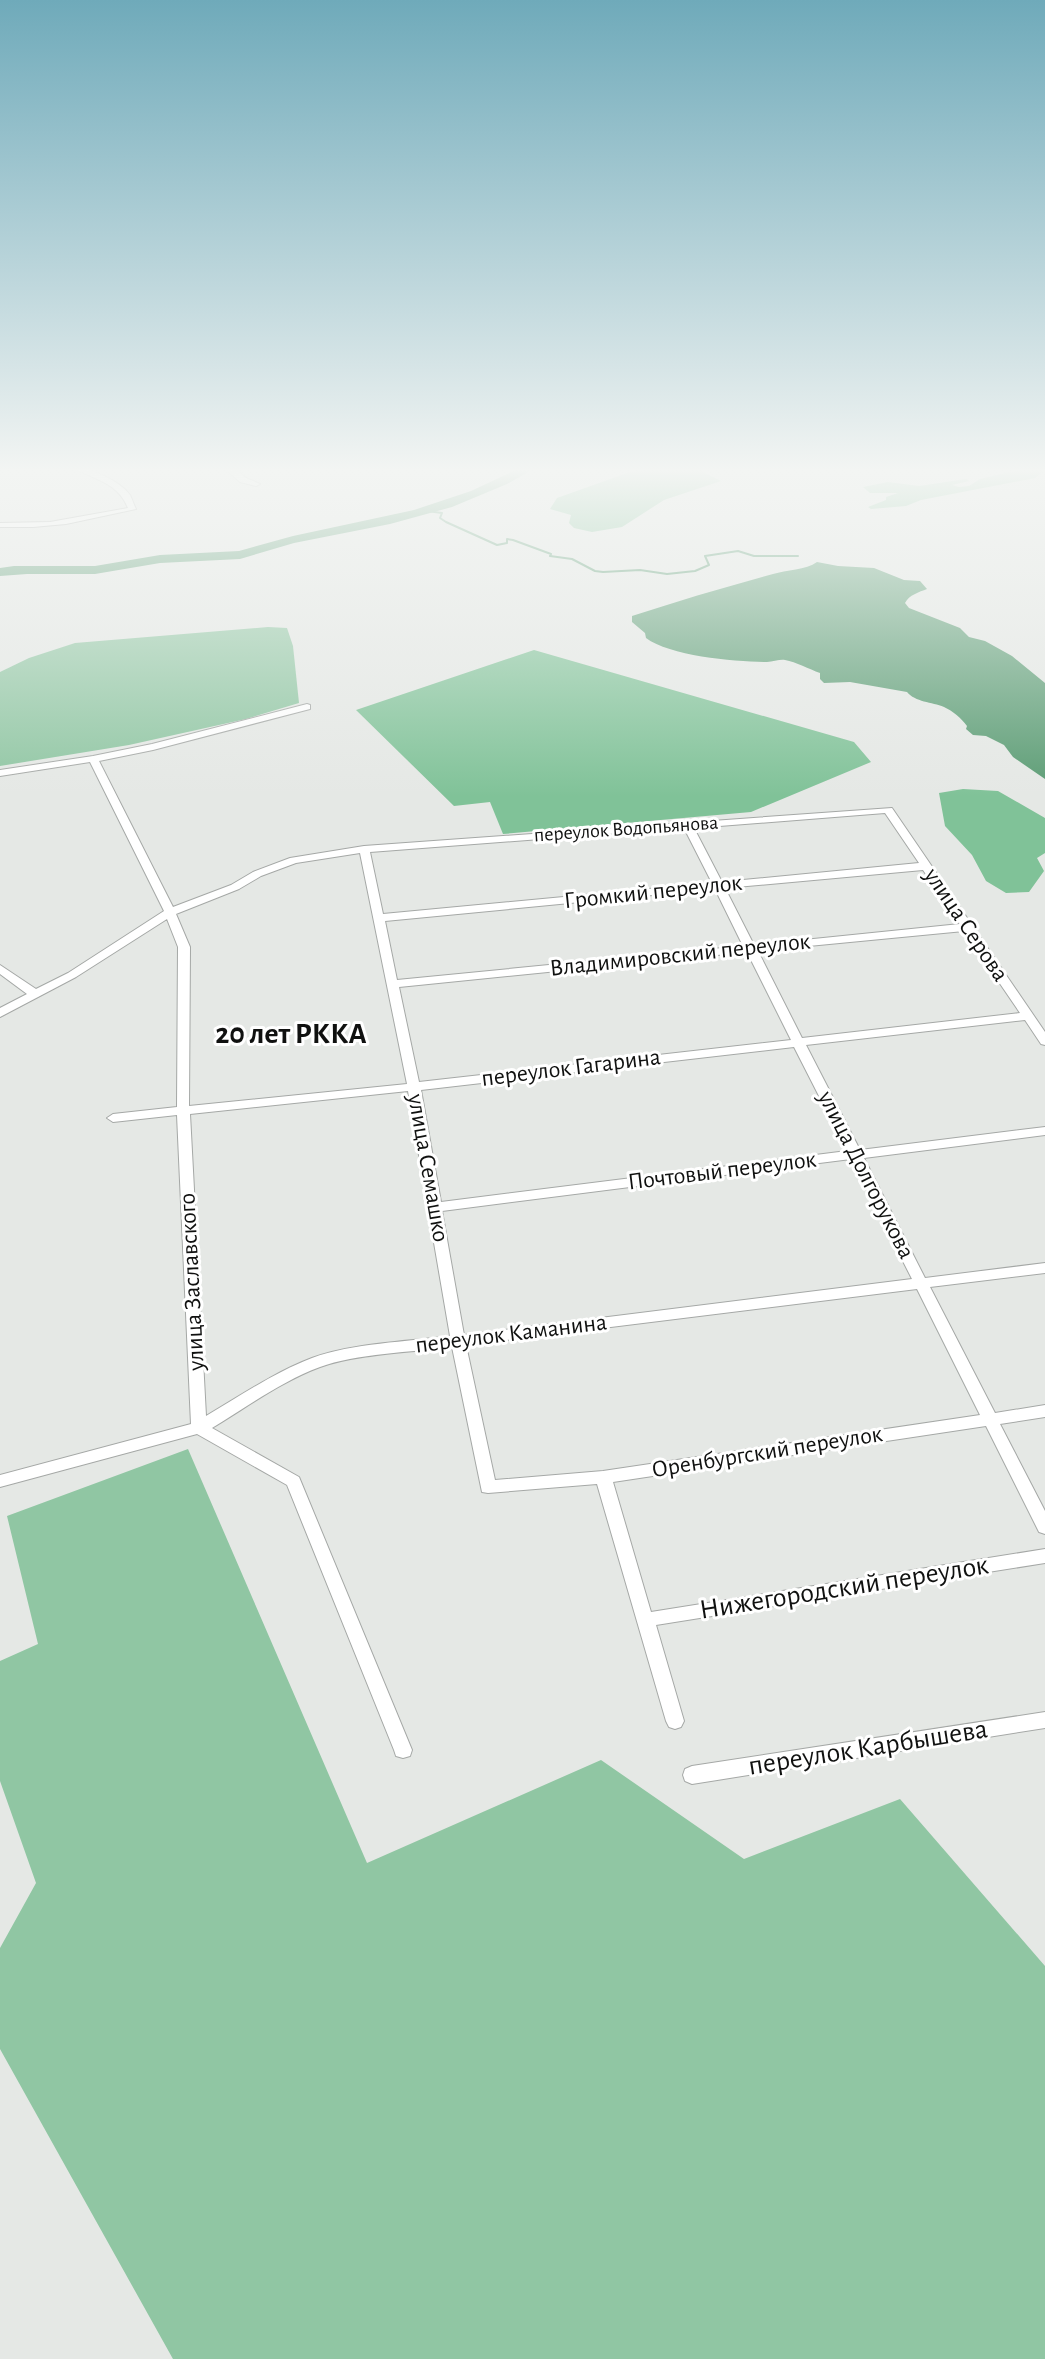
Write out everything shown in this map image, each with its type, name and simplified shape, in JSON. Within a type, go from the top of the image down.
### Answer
[{"type":"street","points":[[0,773],[153,747],[307,707]]},
{"type":"street","name":"улица Заславского","points":[[93,759],[170,912],[184,947],[183,1110],[199,1428]]},
{"type":"street","name":"переулок Водопьянова","points":[[0,1013],[72,975],[170,912],[294,860],[364,849],[888,810]]},
{"type":"street","name":"улица Серова","points":[[888,810],[1045,1041]]},
{"type":"street","name":"улица Долгорукова","points":[[687,824],[1045,1527]]},
{"type":"street","name":"улица Семашко","points":[[364,849],[414,1087],[458,1341],[488,1488]]},
{"type":"street","name":"Громкий переулок","points":[[379,918],[926,866]]},
{"type":"street","name":"Владимировский переулок","points":[[393,984],[967,927]]},
{"type":"street","points":[[0,968],[36,995]]},
{"type":"street","name":"переулок Гагарина","points":[[113,1118],[414,1087],[1028,1016]]},
{"type":"street","name":"Почтовый переулок","points":[[435,1207],[1045,1131]]},
{"type":"street","name":"переулок Каманина","points":[[0,1481],[199,1428],[286,1377],[317,1362],[352,1354],[1045,1268]]},
{"type":"street","name":"Оренбургский переулок","points":[[488,1488],[603,1477],[1045,1411]]},
{"type":"street","points":[[199,1428],[293,1480],[403,1750]]},
{"type":"street","points":[[603,1477],[675,1721]]},
{"type":"street","name":"Нижегородский переулок","points":[[644,1620],[1045,1556]]},
{"type":"street","name":"переулок Карбышева","points":[[692,1775],[1045,1720]]},
{"type":"shaded area","points":[[763,577],[897,577],[920,581],[927,589],[909,598],[905,603],[909,608],[960,628],[969,637],[985,641],[1012,656],[1045,683],[1045,779],[1013,757],[1004,745],[986,736],[973,735],[966,729],[967,726],[962,720],[951,711],[919,700],[907,692],[850,682],[824,683],[820,679],[820,673],[785,660],[738,661],[687,654],[646,638],[645,633],[632,622],[632,616]]},
{"type":"shaded area","points":[[268,627],[287,628],[293,646],[299,703],[246,719],[129,745],[0,766],[0,672],[29,658],[75,643]]},
{"type":"shaded area","points":[[534,650],[854,742],[871,762],[751,812],[503,834],[490,802],[454,806],[356,710]]},
{"type":"shaded area","points":[[963,789],[998,791],[1045,818],[1045,853],[1037,858],[1044,871],[1029,892],[1006,893],[986,881],[972,855],[945,826],[939,793]]},
{"type":"shaded area","points":[[188,1449],[367,1863],[601,1760],[744,1859],[900,1799],[1045,1966],[1045,2359],[173,2359],[0,2049],[0,1948],[36,1883],[0,1781],[0,1661],[38,1644],[7,1516]]},
{"type":"district","name":"20 лет РККА","points":[[291,1034]]}]
